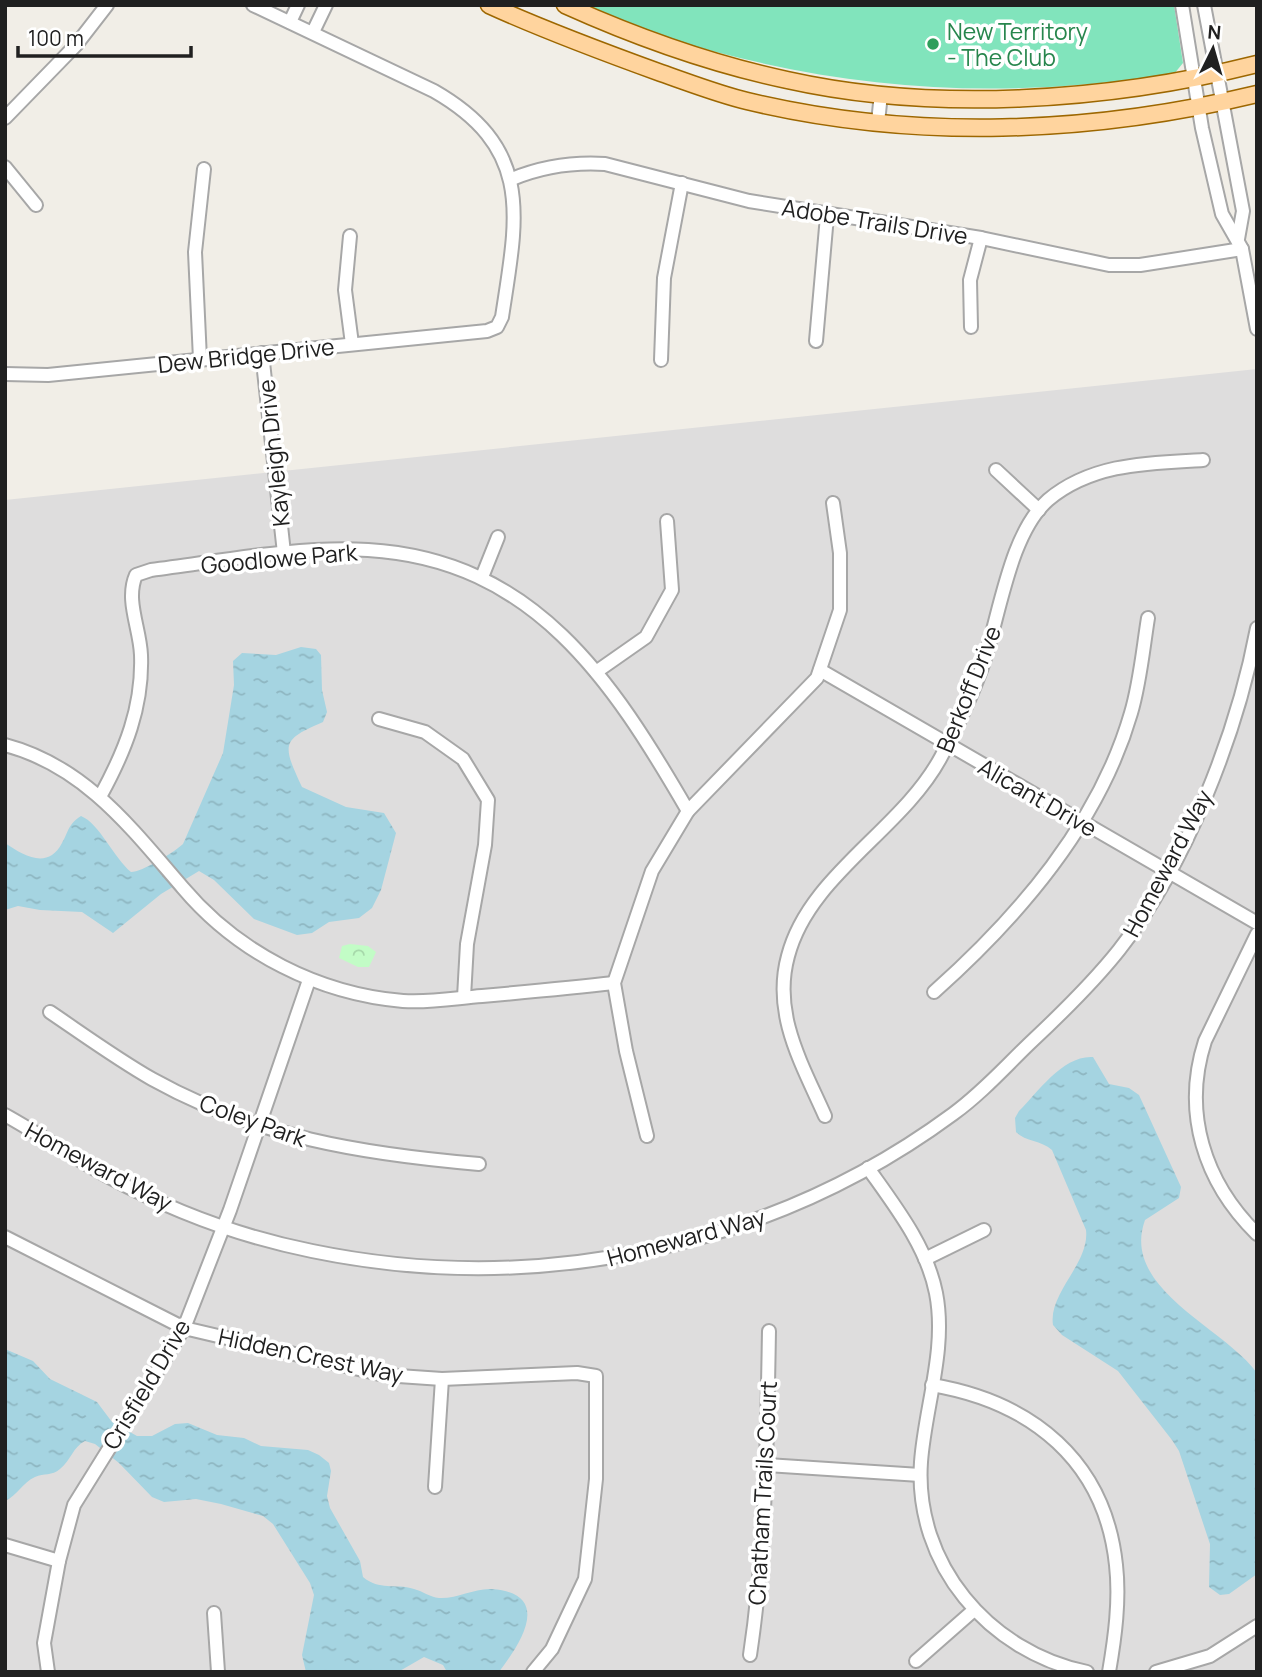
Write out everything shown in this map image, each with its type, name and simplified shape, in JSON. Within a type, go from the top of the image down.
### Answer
[{"type":"main road","points":[[489,5],[604,54],[744,101],[812,115],[878,122],[1019,128],[1198,107],[1257,94]]},
{"type":"main road","points":[[565,5],[630,32],[731,66],[788,80],[881,94],[1016,98],[1193,79],[1257,64]]},
{"type":"street","points":[[5,118],[76,45],[107,5]]},
{"type":"street","points":[[253,5],[456,104],[481,126],[512,179]]},
{"type":"street","points":[[290,22],[298,5]]},
{"type":"street","points":[[313,32],[326,5]]},
{"type":"street","points":[[1182,5],[1198,107],[1222,214],[1240,244]]},
{"type":"street","points":[[1204,5],[1215,75],[1243,211],[1240,244],[1257,329]]},
{"type":"street","points":[[878,122],[881,94]]},
{"type":"street","name":"Adobe Trails Drive","points":[[512,179],[548,168],[589,163],[750,201],[827,216],[981,238],[1109,265],[1140,265],[1240,244]]},
{"type":"street","points":[[5,167],[36,205]]},
{"type":"street","points":[[200,359],[195,252],[204,169]]},
{"type":"street","name":"Dew Bridge Drive","points":[[5,374],[48,375],[486,331],[497,327],[502,317],[515,221],[512,179]]},
{"type":"street","points":[[661,360],[665,268],[682,183]]},
{"type":"street","points":[[816,341],[827,216]]},
{"type":"street","points":[[350,236],[345,290],[352,344]]},
{"type":"street","points":[[971,327],[970,279],[981,238]]},
{"type":"street","name":"Kayleigh Drive","points":[[262,353],[284,553]]},
{"type":"street","name":"Berkoff Drive","points":[[825,1116],[796,1054],[786,1020],[783,980],[792,943],[807,911],[821,893],[901,812],[922,786],[948,744],[981,669],[1013,562],[1039,510],[1062,491],[1104,471],[1145,463],[1203,460]]},
{"type":"street","points":[[996,470],[1039,510]]},
{"type":"street","points":[[647,1136],[626,1051],[614,983],[652,871],[688,811],[817,678],[840,610],[840,553],[833,503]]},
{"type":"street","points":[[596,672],[646,637],[672,590],[667,521]]},
{"type":"street","points":[[482,578],[498,537]]},
{"type":"street","name":"Goodlowe Park","points":[[101,795],[133,725],[140,687],[141,653],[130,587],[136,575],[151,569],[284,553],[344,550],[391,552],[421,557],[482,578],[525,603],[580,651],[642,731],[688,811]]},
{"type":"street","points":[[934,992],[975,956],[1016,912],[1081,821],[1131,713],[1148,618]]},
{"type":"street","name":"Homeward Way","points":[[5,1115],[110,1177],[223,1227],[309,1251],[403,1265],[474,1270],[549,1268],[587,1263],[705,1237],[775,1212],[868,1168],[956,1112],[1058,1018],[1118,952],[1142,919],[1195,820],[1227,743],[1257,628]]},
{"type":"street","name":"Alicant Drive","points":[[820,670],[1257,923]]},
{"type":"street","points":[[379,719],[425,732],[463,759],[488,800],[485,845],[467,944],[464,998]]},
{"type":"street","points":[[5,745],[46,761],[101,795],[153,850],[183,888],[237,940],[309,980],[350,993],[402,1001],[464,998],[614,983]]},
{"type":"street","points":[[1257,934],[1205,1041],[1199,1060],[1195,1102],[1201,1145],[1213,1175],[1243,1220],[1257,1234]]},
{"type":"street","name":"Crisfield Drive","points":[[48,1672],[44,1643],[59,1561],[74,1505],[99,1461],[129,1421],[184,1328],[223,1227],[309,980]]},
{"type":"street","name":"Coley Park","points":[[50,1012],[152,1079],[259,1126],[361,1152],[479,1164]]},
{"type":"street","points":[[868,1168],[897,1209],[925,1259],[936,1293],[939,1314],[920,1475],[922,1503],[936,1551],[948,1574],[974,1611],[1008,1639],[1029,1651],[1087,1672]]},
{"type":"street","points":[[925,1259],[985,1230]]},
{"type":"street","name":"Hidden Crest Way","points":[[5,1237],[184,1328],[384,1375],[442,1379],[577,1373],[596,1376],[596,1479],[585,1578],[552,1649],[533,1672]]},
{"type":"street","name":"Chatham Trails Court","points":[[750,1655],[759,1593],[767,1465],[769,1331]]},
{"type":"street","points":[[435,1487],[442,1379]]},
{"type":"street","points":[[932,1385],[970,1394],[1022,1415],[1056,1440],[1074,1458],[1095,1489],[1110,1526],[1116,1565],[1117,1604],[1110,1672]]},
{"type":"street","points":[[767,1465],[920,1475]]},
{"type":"street","points":[[5,1545],[59,1561]]},
{"type":"street","points":[[916,1661],[974,1611]]},
{"type":"street","points":[[214,1612],[218,1672]]},
{"type":"street","points":[[1156,1672],[1210,1656],[1256,1626]]},
{"type":"shaded area","points":[[1257,369],[1257,1672],[5,1672],[5,500]]},
{"type":"green space","name":"New Territory - The Club","points":[[583,5],[1174,5],[1183,63],[1174,74],[1108,82],[1044,87],[918,86],[856,80],[731,56],[656,35]]},
{"type":"green space","points":[[342,946],[368,946],[376,952],[369,967],[358,967],[339,958]]},
{"type":"water","points":[[301,647],[316,649],[321,655],[322,690],[327,712],[323,722],[299,734],[289,745],[291,761],[302,787],[346,807],[384,813],[396,833],[381,890],[372,908],[359,918],[329,922],[312,933],[297,935],[254,919],[214,880],[199,871],[161,894],[113,933],[82,912],[18,906],[5,910],[5,843],[28,856],[50,856],[62,843],[71,825],[81,816],[94,826],[131,872],[157,861],[183,844],[223,753],[234,685],[233,661],[242,653],[276,655]]},
{"type":"water","points":[[1093,1057],[1109,1084],[1129,1088],[1139,1095],[1181,1187],[1179,1198],[1145,1220],[1141,1244],[1147,1267],[1161,1287],[1179,1305],[1242,1356],[1257,1373],[1257,1574],[1229,1594],[1220,1595],[1209,1587],[1210,1544],[1179,1451],[1172,1440],[1118,1371],[1062,1335],[1053,1325],[1057,1301],[1082,1254],[1086,1230],[1052,1150],[1016,1132],[1015,1118],[1061,1068],[1082,1058]]},
{"type":"water","points":[[5,1349],[33,1361],[50,1379],[97,1402],[112,1422],[137,1436],[152,1436],[175,1424],[188,1423],[217,1435],[244,1438],[261,1446],[308,1450],[319,1455],[329,1463],[331,1471],[327,1496],[330,1508],[360,1561],[363,1577],[375,1584],[407,1587],[439,1598],[485,1589],[511,1593],[522,1600],[527,1610],[527,1622],[515,1648],[499,1672],[447,1672],[443,1665],[424,1657],[398,1672],[306,1672],[302,1655],[314,1595],[310,1583],[273,1524],[263,1516],[196,1499],[164,1502],[152,1497],[119,1463],[95,1444],[85,1441],[60,1469],[31,1479],[5,1501]]},
{"type":"place","name":"New Territory - The Club","points":[[933,44]]}]
